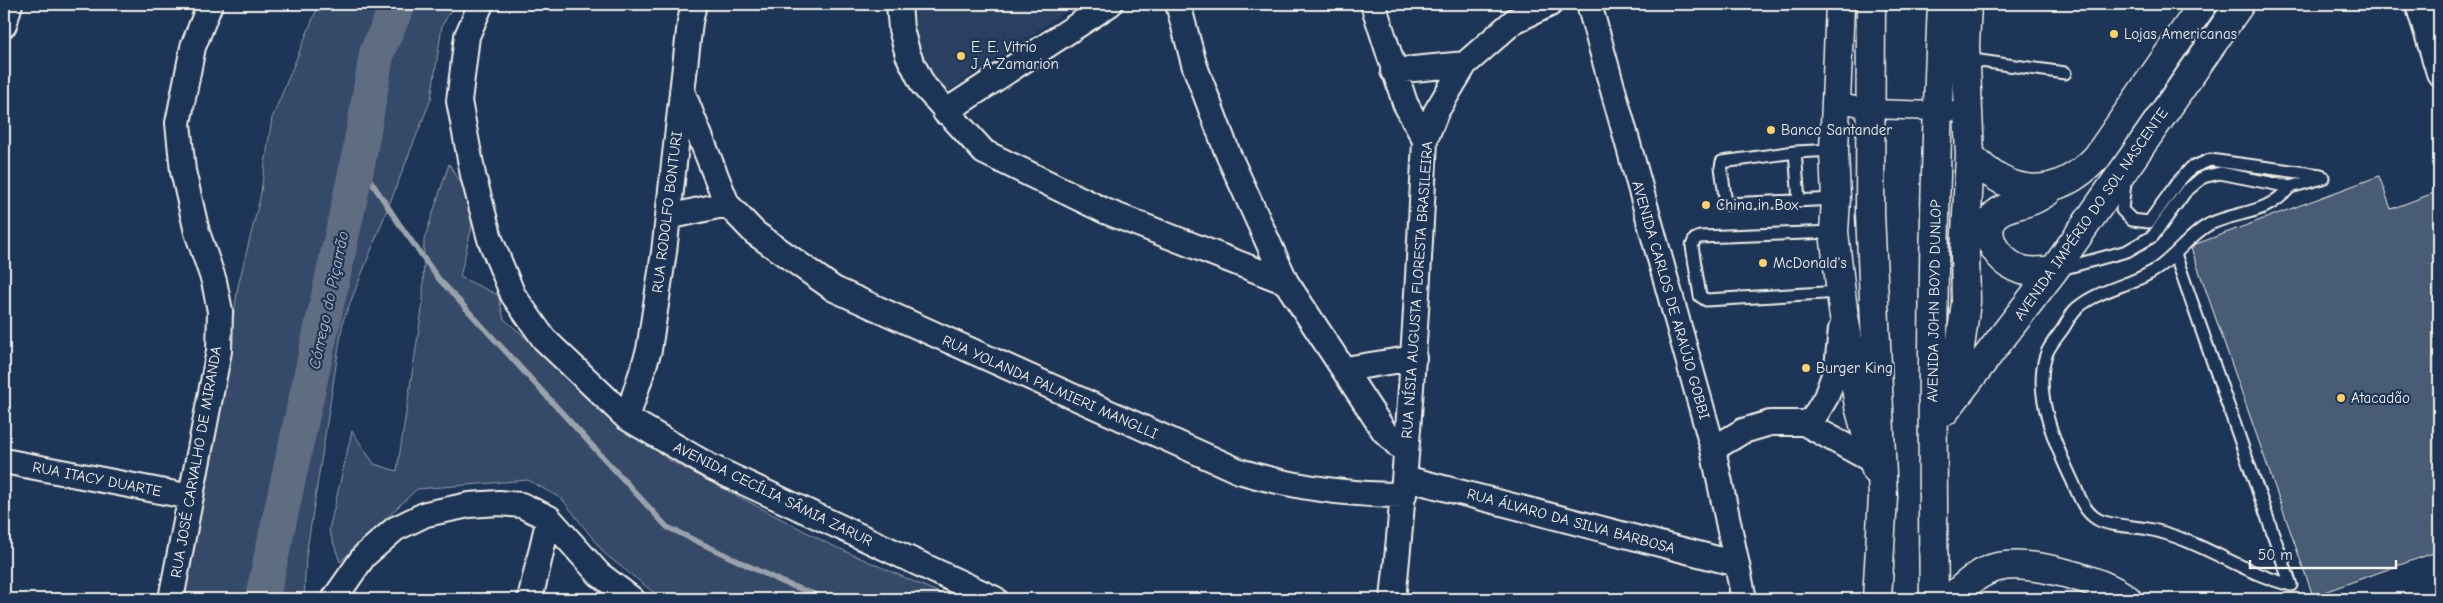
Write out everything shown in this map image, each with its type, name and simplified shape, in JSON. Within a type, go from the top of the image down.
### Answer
[{"type":"main road","points":[[1840,4],[1834,150],[1836,199],[1834,232],[1842,301],[1859,406],[1883,497]]},
{"type":"main road","points":[[1871,4],[1870,213],[1883,497],[1877,599]]},
{"type":"main road","name":"AVENIDA JOHN BOYD DUNLOP","points":[[1934,599],[1932,450],[1938,111],[1942,4]]},
{"type":"main road","points":[[1945,411],[1960,348],[1966,302],[1965,253],[1970,155],[1966,59],[1967,4]]},
{"type":"main road","name":"AVENIDA IMPÉRIO DO SOL NASCENTE","points":[[2054,270],[2026,271],[2008,263],[1992,245],[1989,231],[1993,217],[2008,207],[2030,201],[2052,187],[2083,172],[2097,157],[2203,4]]},
{"type":"main road","name":"AVENIDA IMPÉRIO DO SOL NASCENTE","points":[[1932,450],[1945,411],[2054,270],[2240,4]]},
{"type":"main road","points":[[1970,155],[1978,165],[1996,177],[2022,188],[2052,187]]},
{"type":"main road","points":[[1950,599],[1979,575],[1996,567],[2016,565],[2097,583],[2127,599]]},
{"type":"street","points":[[4,25],[10,4]]},
{"type":"street","name":"RUA JOSÉ CARVALHO DE MIRANDA","points":[[171,599],[219,351],[220,311],[214,281],[195,223],[183,171],[178,124],[193,47],[210,4]]},
{"type":"street","name":"AVENIDA CECÍLIA SÂMIA ZARUR","points":[[481,4],[467,36],[459,101],[490,239],[513,295],[544,339],[627,418],[711,467],[995,599]]},
{"type":"street","name":"RUA RODOLFO BONTURI","points":[[627,418],[649,350],[668,217],[690,22],[694,4]]},
{"type":"street","points":[[899,4],[901,29],[908,55],[923,85],[945,112],[984,152],[1105,211],[1286,282]]},
{"type":"street","points":[[945,112],[1110,4]]},
{"type":"street","points":[[1178,4],[1194,64],[1228,154],[1286,282],[1384,431],[1406,453]]},
{"type":"street","points":[[1373,4],[1393,71],[1406,103],[1425,140]]},
{"type":"street","name":"RUA NÍSIA AUGUSTA FLORESTA BRASILEIRA","points":[[1393,599],[1414,358],[1425,140],[1436,112],[1465,64],[1514,21],[1550,4]]},
{"type":"street","name":"AVENIDA CARLOS DE ARAÚJO GOBBI","points":[[1589,4],[1713,449],[1744,599]]},
{"type":"street","points":[[2418,4],[2439,74]]},
{"type":"street","points":[[1393,71],[1465,64]]},
{"type":"street","name":"RUA YOLANDA PALMIERI MANGLLI","points":[[682,91],[727,204],[755,233],[834,289],[1238,471],[1306,488],[1375,495],[1404,486]]},
{"type":"street","points":[[1836,102],[1870,109],[1968,112]]},
{"type":"street","points":[[668,217],[727,204]]},
{"type":"street","points":[[1713,449],[1743,431],[1770,423],[1804,423],[1813,419],[1826,398],[1837,367],[1842,301]]},
{"type":"street","points":[[1345,369],[1414,358]]},
{"type":"street","points":[[1804,423],[1873,461]]},
{"type":"street","name":"RUA ITACY DUARTE","points":[[4,461],[191,497]]},
{"type":"street","name":"RUA ÁLVARO DA SILVA BARBOSA","points":[[1404,486],[1737,564]]},
{"type":"street","points":[[334,599],[364,556],[395,529],[426,514],[469,505],[499,503],[521,506],[549,518],[599,574],[632,599]]},
{"type":"street","points":[[530,599],[549,518]]},
{"type":"lane","points":[[1966,59],[2066,73]]},
{"type":"lane","points":[[1834,150],[1795,152],[1727,160],[1722,162],[1721,167],[1726,204],[1836,199]]},
{"type":"lane","points":[[1795,152],[1799,200]]},
{"type":"lane","points":[[2054,270],[2127,251],[2153,236],[2185,192],[2203,177],[2220,173],[2290,186],[2323,178],[2321,175],[2210,160],[2191,168],[2177,183],[2149,222],[2132,220],[2122,210],[2130,160]]},
{"type":"lane","points":[[2174,254],[2291,585],[2261,576],[2189,540],[2162,531],[2109,523],[2097,519],[2084,507],[2058,451],[2044,409],[2044,365],[2047,353],[2077,308],[2098,295],[2153,272],[2208,224],[2258,209],[2279,200],[2290,186]]},
{"type":"lane","points":[[1834,232],[1700,237],[1695,239],[1692,246],[1700,296],[1706,300],[1842,301]]},
{"type":"shaded area","points":[[319,4],[454,4],[442,26],[431,99],[343,321],[306,556],[304,599],[184,599],[212,458],[238,286],[260,198],[272,118]]},
{"type":"shaded area","name":"E. E. Vitrio J A Zamarion","points":[[910,4],[1077,4],[944,94],[928,75],[916,37]]},
{"type":"shaded area","points":[[449,164],[467,193],[472,226],[460,277],[498,295],[504,319],[667,459],[829,544],[953,599],[662,599],[605,554],[562,499],[528,480],[417,489],[340,562],[329,530],[352,431],[374,464],[397,471],[423,303],[424,240]]},
{"type":"building","name":"Atacadão","points":[[2379,176],[2391,209],[2439,191],[2439,551],[2313,596],[2191,248],[2196,244]]},
{"type":"waterway","name":"Córrego do Piçarrão","points":[[262,599],[358,162],[377,52],[398,4]]},
{"type":"waterway","points":[[358,162],[438,278],[667,527],[782,582],[827,599]]},
{"type":"place","name":"Lojas Americanas","points":[[2114,34]]},
{"type":"place","name":"E. E. Vitrio J A Zamarion","points":[[961,56]]},
{"type":"place","name":"Banco Santander","points":[[1771,130]]},
{"type":"place","name":"China in Box","points":[[1706,205]]},
{"type":"place","name":"McDonald's","points":[[1763,263]]},
{"type":"place","name":"Burger King","points":[[1806,368]]},
{"type":"place","name":"Atacadão","points":[[2341,398]]}]
